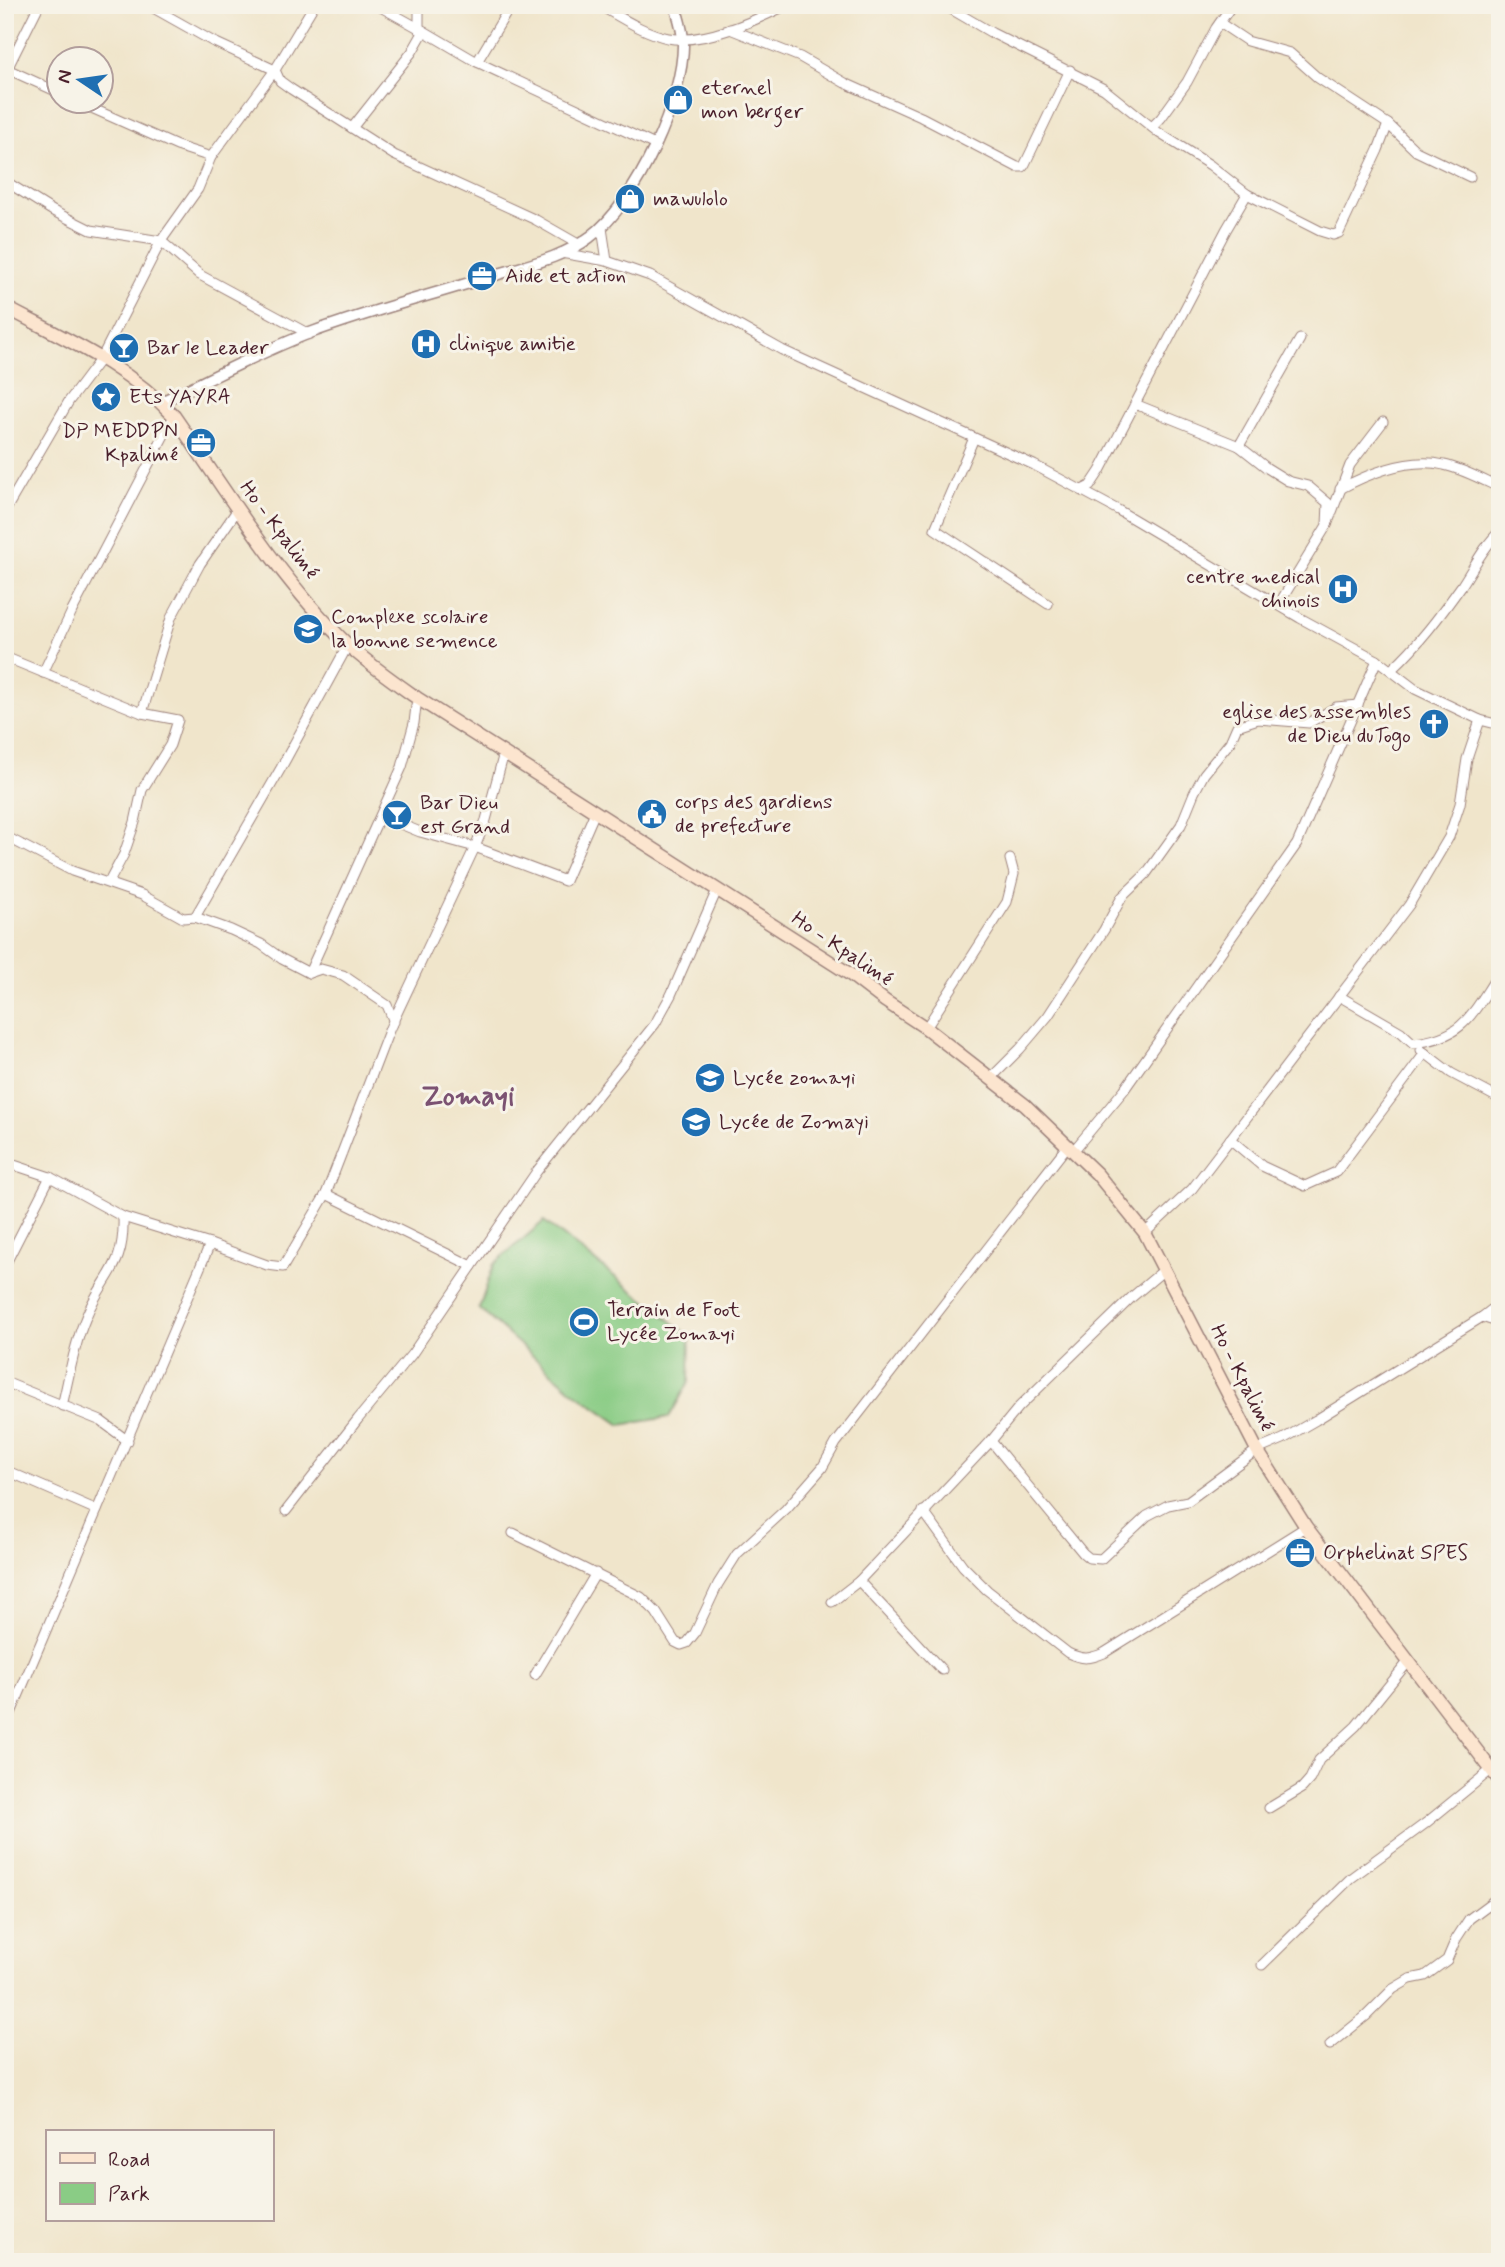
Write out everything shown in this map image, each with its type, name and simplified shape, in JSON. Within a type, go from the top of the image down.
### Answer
[{"type":"main road","name":"Ho - Kpalimé","points":[[6,309],[102,357],[161,402],[174,416],[276,562],[348,645],[369,664],[595,813],[840,968],[926,1028],[991,1078],[1071,1148],[1145,1233],[1257,1450],[1306,1527],[1500,1782]]},
{"type":"street","points":[[39,5],[6,70],[46,87]]},
{"type":"street","points":[[148,5],[212,41],[275,70],[280,82],[394,155],[536,220],[578,244]]},
{"type":"street","points":[[5,511],[9,492],[69,401],[102,357],[161,241],[198,189],[211,157],[275,70],[314,5]]},
{"type":"street","points":[[377,5],[477,62],[655,145]]},
{"type":"street","points":[[352,128],[412,52],[421,30],[419,5]]},
{"type":"street","points":[[477,62],[511,5]]},
{"type":"street","points":[[599,5],[666,38],[684,38],[730,29],[782,6]]},
{"type":"street","points":[[161,402],[309,334],[546,259],[588,239],[603,228],[638,180],[679,83],[684,38],[675,5]]},
{"type":"street","points":[[944,5],[992,33],[1104,89],[1152,127],[1210,165],[1247,194],[1320,231],[1334,235],[1339,233],[1388,124]]},
{"type":"street","points":[[1152,127],[1194,71],[1232,5]]},
{"type":"street","points":[[1220,23],[1247,41],[1290,53],[1318,78],[1388,124],[1416,151],[1470,177]]},
{"type":"street","points":[[730,29],[800,57],[845,83],[921,117],[1017,167],[1023,167],[1025,164],[1070,71]]},
{"type":"street","points":[[110,116],[177,146],[211,157]]},
{"type":"street","points":[[5,181],[53,211],[91,230],[161,241],[200,275],[309,334]]},
{"type":"street","points":[[1082,490],[1090,486],[1100,471],[1247,194]]},
{"type":"street","points":[[603,228],[607,261]]},
{"type":"street","points":[[559,253],[607,261],[650,276],[782,350],[1082,490],[1377,660],[1415,689],[1480,720],[1500,725]]},
{"type":"street","points":[[1239,446],[1300,339]]},
{"type":"street","points":[[1135,404],[1239,446],[1288,481],[1308,486],[1328,503],[1327,525]]},
{"type":"street","points":[[44,673],[72,611],[174,416]]},
{"type":"street","points":[[1279,604],[1327,525],[1350,465],[1383,422]]},
{"type":"street","points":[[974,438],[935,529],[1048,604]]},
{"type":"street","points":[[1340,489],[1363,477],[1411,464],[1444,465],[1500,488]]},
{"type":"street","points":[[142,713],[171,618],[200,564],[238,509]]},
{"type":"street","points":[[1392,670],[1416,647],[1440,617],[1488,543],[1500,531]]},
{"type":"street","points":[[195,917],[348,645]]},
{"type":"street","points":[[5,657],[142,713],[178,720],[176,731],[142,790],[124,854],[109,882]]},
{"type":"street","points":[[513,1532],[641,1597],[656,1612],[675,1642],[681,1645],[687,1643],[737,1554],[786,1509],[821,1468],[845,1433],[1071,1148],[1124,1090],[1297,844],[1377,660]]},
{"type":"street","points":[[309,973],[402,767],[414,723],[417,698]]},
{"type":"street","points":[[991,1078],[1048,1016],[1104,930],[1122,897],[1146,874],[1181,825],[1204,774],[1230,742],[1237,726],[1258,719],[1309,723],[1336,707],[1357,705]]},
{"type":"street","points":[[1145,1233],[1192,1189],[1395,926],[1444,848],[1457,816],[1466,759],[1480,720]]},
{"type":"street","points":[[5,1162],[50,1177],[124,1217],[267,1265],[283,1267],[326,1194],[394,1022],[475,848],[486,820],[504,753]]},
{"type":"street","points":[[381,816],[565,881],[595,813]]},
{"type":"street","points":[[5,836],[72,871],[142,895],[183,918],[195,917],[261,944],[309,973],[321,969],[343,975],[387,1005],[394,1022]]},
{"type":"street","points":[[926,1028],[1007,902],[1014,874],[1010,859]]},
{"type":"street","points":[[286,1511],[412,1354],[537,1171],[655,1024],[671,995],[717,890]]},
{"type":"street","points":[[1413,1043],[1434,1041],[1452,1034],[1466,1022],[1499,975]]},
{"type":"street","points":[[1339,996],[1401,1032],[1451,1073],[1500,1099]]},
{"type":"street","points":[[1230,1139],[1262,1166],[1305,1186],[1326,1177],[1336,1172],[1425,1053]]},
{"type":"street","points":[[5,1265],[50,1177]]},
{"type":"street","points":[[326,1194],[472,1266]]},
{"type":"street","points":[[62,1406],[71,1363],[86,1316],[119,1258],[124,1241],[124,1217]]},
{"type":"street","points":[[11,1713],[210,1244]]},
{"type":"street","points":[[832,1602],[859,1581],[991,1441],[1019,1407],[1132,1297],[1164,1270]]},
{"type":"street","points":[[991,1441],[1077,1546],[1089,1558],[1101,1559],[1147,1516],[1168,1505],[1188,1500],[1257,1450],[1316,1420],[1482,1317],[1500,1303]]},
{"type":"street","points":[[1482,1317],[1500,1323]]},
{"type":"street","points":[[5,1382],[101,1421],[128,1441]]},
{"type":"street","points":[[5,1470],[97,1510]]},
{"type":"street","points":[[923,1511],[963,1566],[987,1590],[1068,1653],[1089,1659],[1104,1653],[1306,1527]]},
{"type":"street","points":[[535,1675],[596,1573]]},
{"type":"street","points":[[859,1581],[942,1670]]},
{"type":"street","points":[[1269,1808],[1303,1788],[1319,1760],[1356,1726],[1408,1662]]},
{"type":"street","points":[[1262,1965],[1351,1878],[1426,1824],[1492,1770]]},
{"type":"street","points":[[1330,2045],[1366,2016],[1393,1989],[1410,1979],[1425,1976],[1447,1960],[1469,1919],[1500,1896]]},
{"type":"green space","name":"Terrain de Foot Lycée Zomayi","points":[[544,1221],[690,1336],[689,1382],[669,1417],[621,1425],[574,1392],[479,1309],[494,1264]]},
{"type":"place","name":"eternel mon berger","points":[[678,100]]},
{"type":"place","name":"mawulolo","points":[[630,199]]},
{"type":"place","name":"Aide et action","points":[[482,276]]},
{"type":"place","name":"clinique amitie","points":[[426,344]]},
{"type":"place","name":"Bar le Leader","points":[[124,348]]},
{"type":"place","name":"Ets YAYRA","points":[[106,397]]},
{"type":"place","name":"DP MEDDPN Kpalimé","points":[[201,443]]},
{"type":"place","name":"centre medical chinois","points":[[1343,589]]},
{"type":"place","name":"Complexe scolaire la bonne semence","points":[[308,629]]},
{"type":"place","name":"eglise des assembles de Dieu duTogo","points":[[1434,724]]},
{"type":"place","name":"corps des gardiens de prefecture","points":[[652,814]]},
{"type":"place","name":"Bar Dieu est Grand","points":[[397,815]]},
{"type":"place","name":"Lycée zomayi","points":[[710,1078]]},
{"type":"place","name":"Lycée de Zomayi","points":[[696,1122]]},
{"type":"place","name":"Terrain de Foot Lycée Zomayi","points":[[584,1322]]},
{"type":"place","name":"Orphelinat SPES","points":[[1300,1553]]},
{"type":"district","name":"Zomayi","points":[[468,1097]]}]
